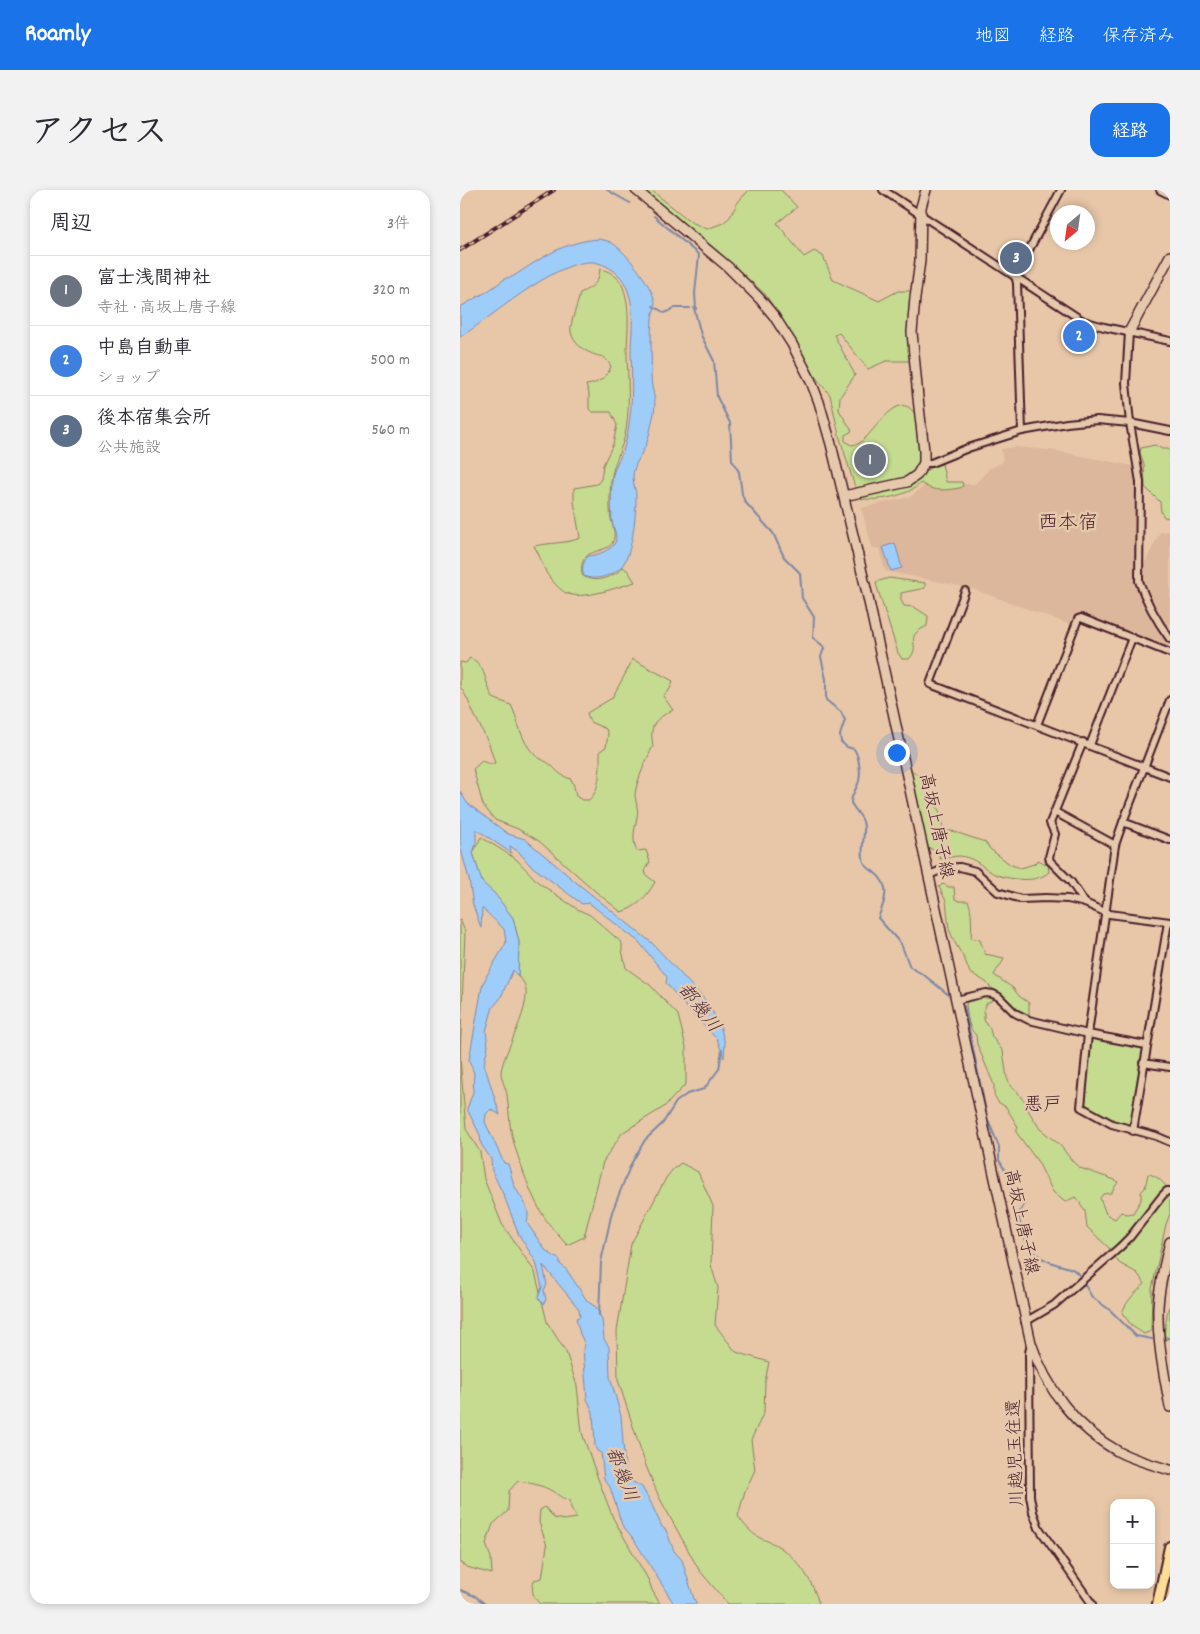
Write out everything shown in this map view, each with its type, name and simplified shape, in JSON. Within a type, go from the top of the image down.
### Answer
[{"type":"main road","name":"高坂上唐子線","points":[[636,190],[737,276],[760,300],[780,326],[802,364],[819,402],[844,496],[869,603],[1030,1343],[1046,1381],[1081,1425],[1119,1452],[1170,1470]]},
{"type":"main road","points":[[844,496],[907,482],[917,475],[924,463],[912,332],[920,261],[921,207],[926,190]]},
{"type":"main road","points":[[1129,332],[1170,256]]},
{"type":"main road","points":[[1170,1242],[1160,1291],[1158,1316],[1160,1352],[1170,1407]]},
{"type":"main road","points":[[1158,1604],[1170,1547]]},
{"type":"street","points":[[883,190],[1083,321],[1170,341]]},
{"type":"street","points":[[1022,431],[1016,284],[1014,276],[1061,190]]},
{"type":"street","points":[[1160,190],[1170,195]]},
{"type":"street","points":[[1129,332],[1126,383],[1130,423],[1140,482],[1139,581],[1158,622],[1170,639]]},
{"type":"street","points":[[924,463],[931,463],[968,448],[1022,431],[1097,420],[1130,423],[1170,431]]},
{"type":"street","points":[[965,591],[930,684],[1170,777]]},
{"type":"street","points":[[1037,725],[1078,620],[1081,618],[1170,653]]},
{"type":"street","points":[[1090,745],[1132,638]]},
{"type":"street","points":[[1170,700],[1167,715],[1144,767],[1116,845],[1088,1034],[1081,1107],[1112,1124],[1156,1136],[1170,1142]]},
{"type":"street","points":[[1083,742],[1050,823],[1054,834],[1050,848],[1050,861],[1071,882],[1085,903]]},
{"type":"street","points":[[1055,812],[1116,845]]},
{"type":"street","points":[[1123,822],[1170,840]]},
{"type":"street","points":[[929,875],[946,868],[960,867],[975,871],[994,890],[1020,899],[1068,899],[1085,903],[1105,913],[1169,922],[1146,1045],[1133,1131]]},
{"type":"street","points":[[956,1000],[986,993],[993,994],[999,997],[1020,1017],[1088,1034],[1146,1045]]},
{"type":"street","points":[[1144,1063],[1170,1067]]},
{"type":"street","points":[[1025,1322],[1054,1305],[1120,1247],[1166,1191],[1170,1191]]},
{"type":"street","name":"川越児玉往還","points":[[1030,1343],[1030,1496],[1033,1512],[1039,1528],[1092,1604]]},
{"type":"shaded area","points":[[1017,447],[1057,451],[1133,466],[1137,489],[1135,576],[1144,601],[1170,648],[1084,613],[1079,615],[1071,625],[970,588],[885,571],[879,549],[872,547],[861,508],[910,497],[929,483],[975,484],[990,468],[1003,462],[1001,449]]},
{"type":"shaded area","points":[[1170,531],[1170,634],[1144,583],[1143,567],[1160,532]]},
{"type":"green space","points":[[642,190],[651,190],[691,222],[707,229],[723,223],[730,217],[738,202],[749,190],[781,190],[797,207],[777,223],[804,257],[814,251],[823,256],[833,280],[879,301],[898,291],[911,291],[910,361],[886,361],[868,369],[839,333],[834,335],[855,375],[840,397],[839,410],[852,431],[845,435],[845,441],[851,445],[858,444],[895,408],[903,406],[910,408],[917,418],[922,474],[933,466],[942,464],[946,482],[962,482],[963,486],[940,490],[921,483],[909,491],[893,497],[862,499],[854,484],[839,435],[830,395],[814,375],[765,294]]},
{"type":"green space","points":[[600,269],[609,272],[619,280],[627,300],[628,411],[625,437],[611,481],[610,510],[614,537],[608,547],[585,558],[582,565],[582,575],[598,580],[609,577],[623,567],[635,582],[600,592],[573,595],[564,592],[547,574],[534,546],[580,538],[574,502],[574,488],[597,484],[601,479],[603,465],[613,444],[617,425],[611,412],[592,412],[589,409],[589,394],[586,385],[602,379],[608,373],[611,366],[604,357],[579,346],[571,332],[571,324],[580,293],[594,284]]},
{"type":"green space","points":[[1155,445],[1162,449],[1168,449],[1170,452],[1170,518],[1164,517],[1161,512],[1160,502],[1145,487],[1144,464],[1140,453],[1141,448]]},
{"type":"green space","points":[[889,578],[925,583],[925,588],[901,593],[901,600],[904,606],[914,607],[928,616],[927,626],[918,631],[914,636],[914,651],[909,659],[902,659],[898,653],[877,587],[876,582]]},
{"type":"green space","points":[[470,658],[482,670],[493,698],[511,705],[526,744],[537,756],[550,764],[560,774],[571,779],[576,796],[582,800],[589,800],[596,790],[599,777],[600,751],[606,747],[608,735],[606,729],[590,722],[587,713],[612,698],[632,659],[673,681],[670,689],[663,696],[673,710],[662,716],[653,727],[653,746],[640,776],[635,794],[637,814],[634,842],[637,851],[646,850],[650,862],[645,869],[646,875],[655,882],[645,897],[632,908],[621,912],[539,841],[518,829],[495,820],[483,805],[473,769],[482,761],[489,764],[495,763],[489,744],[460,686],[460,662],[466,663]]},
{"type":"green space","points":[[911,770],[918,776],[930,793],[939,811],[943,828],[947,831],[985,842],[990,849],[1011,865],[1021,868],[1034,864],[1038,860],[1048,865],[1049,872],[1038,878],[1017,879],[997,875],[966,857],[958,856],[940,859],[938,853],[928,847],[910,776]]},
{"type":"green space","points":[[481,837],[516,859],[539,883],[577,909],[590,915],[622,943],[626,968],[650,985],[678,1015],[686,1047],[686,1084],[664,1107],[622,1133],[603,1162],[584,1237],[567,1245],[549,1224],[536,1203],[512,1136],[507,1095],[501,1072],[503,1062],[520,1022],[526,995],[525,984],[518,977],[519,942],[513,918],[482,882],[473,853]]},
{"type":"green space","points":[[943,884],[954,887],[955,899],[968,901],[972,924],[971,938],[980,940],[985,954],[1004,958],[994,975],[1013,988],[1019,996],[1029,1003],[1029,1015],[1027,1017],[1017,1012],[1002,994],[970,973],[949,929],[946,901],[939,887]]},
{"type":"green space","points":[[460,920],[465,931],[460,1057]]},
{"type":"green space","points":[[982,996],[991,997],[993,1000],[986,1004],[984,1020],[990,1029],[992,1037],[1003,1051],[1007,1078],[1011,1087],[1030,1105],[1028,1110],[1040,1129],[1060,1145],[1080,1168],[1118,1182],[1111,1193],[1103,1194],[1100,1198],[1106,1214],[1115,1219],[1121,1212],[1133,1213],[1141,1200],[1141,1192],[1145,1188],[1148,1174],[1158,1178],[1170,1191],[1170,1214],[1166,1224],[1152,1289],[1151,1331],[1144,1334],[1132,1326],[1122,1313],[1129,1301],[1145,1284],[1137,1273],[1119,1263],[1110,1249],[1087,1227],[1085,1211],[1079,1200],[1075,1197],[1065,1202],[1053,1192],[1038,1162],[1016,1132],[1018,1127],[1006,1107],[998,1102],[994,1095],[994,1085],[977,1044],[976,1035],[970,1025],[966,1004],[968,1001]]},
{"type":"green space","points":[[1091,1038],[1142,1046],[1131,1126],[1105,1118],[1086,1106]]},
{"type":"green space","points":[[460,1057],[466,1129],[480,1152],[484,1179],[502,1224],[535,1272],[547,1322],[566,1352],[577,1386],[582,1433],[597,1476],[613,1518],[660,1604],[540,1604],[532,1590],[534,1580],[542,1578],[547,1546],[539,1522],[540,1510],[545,1507],[554,1518],[564,1520],[577,1518],[571,1508],[570,1500],[544,1487],[531,1483],[518,1481],[509,1491],[508,1511],[493,1524],[486,1544],[491,1558],[492,1574],[467,1567],[460,1563]]},
{"type":"green space","points":[[681,1163],[698,1172],[713,1206],[711,1265],[718,1288],[715,1325],[736,1352],[769,1362],[765,1382],[764,1412],[751,1440],[755,1470],[745,1491],[738,1516],[754,1534],[778,1546],[794,1559],[809,1580],[819,1604],[728,1604],[699,1570],[659,1497],[646,1466],[618,1380],[617,1331],[631,1244],[666,1178]]},
{"type":"green space","points":[[1170,1307],[1170,1339],[1164,1335]]},
{"type":"water","points":[[599,239],[610,242],[623,252],[645,280],[654,298],[655,307],[651,326],[651,376],[655,407],[647,442],[633,472],[636,496],[635,512],[632,540],[627,557],[621,567],[612,574],[589,578],[584,576],[583,570],[588,556],[610,548],[616,540],[612,517],[612,479],[628,433],[632,376],[631,302],[626,286],[614,271],[598,263],[583,263],[566,268],[527,290],[460,337],[460,307],[506,278],[512,277],[563,247]]},
{"type":"water","points":[[895,543],[902,568],[891,571],[883,547]]},
{"type":"water","points":[[460,791],[467,803],[508,834],[525,839],[652,943],[707,1002],[720,1025],[725,1044],[724,1058],[717,1039],[666,983],[667,977],[639,942],[589,903],[582,904],[530,865],[519,852],[510,846],[511,853],[476,829],[476,844],[473,853],[482,882],[495,894],[513,918],[519,942],[518,977],[513,970],[500,999],[493,1007],[486,1031],[488,1046],[484,1064],[500,1115],[491,1109],[486,1114],[485,1122],[504,1163],[508,1164],[515,1186],[526,1205],[528,1213],[527,1223],[546,1251],[560,1260],[560,1264],[566,1269],[588,1302],[596,1307],[602,1320],[604,1339],[609,1347],[610,1377],[621,1416],[625,1468],[628,1479],[642,1487],[662,1527],[666,1530],[674,1551],[682,1560],[697,1604],[674,1604],[633,1538],[622,1525],[610,1487],[604,1479],[601,1453],[597,1451],[595,1446],[593,1412],[587,1399],[583,1349],[585,1344],[576,1318],[580,1317],[579,1309],[543,1265],[547,1285],[544,1290],[546,1299],[544,1304],[538,1298],[542,1287],[536,1262],[519,1235],[492,1171],[491,1159],[481,1144],[480,1135],[467,1109],[473,1092],[474,1073],[469,1060],[482,987],[506,943],[504,929],[482,908],[481,928],[473,905],[469,879],[460,846]]},
{"type":"waterway","points":[[607,190],[630,203]]},
{"type":"waterway","points":[[654,216],[699,255],[695,293],[696,309]]},
{"type":"waterway","points":[[653,306],[665,313],[674,308],[690,308]]},
{"type":"waterway","points":[[694,308],[701,335],[714,361],[717,397],[730,423],[732,460],[739,472],[742,494],[745,502],[773,533],[784,557],[800,573],[802,598],[814,617],[813,638],[824,648],[821,657],[826,679],[826,700],[841,712],[845,720],[840,735],[841,742],[847,747],[854,749],[857,756],[860,777],[851,803],[864,823],[862,851],[864,862],[867,867],[880,877],[885,888],[885,900],[878,918],[901,944],[910,967],[924,975],[950,996]]},
{"type":"waterway","points":[[964,1006],[988,1120],[999,1147],[999,1160],[1010,1179],[1013,1191],[1024,1201],[1024,1206],[1018,1213],[1025,1239],[1041,1258],[1072,1269],[1081,1278]]},
{"type":"waterway","name":"都幾川","points":[[599,1315],[601,1262],[612,1212],[631,1164],[645,1140],[663,1123],[676,1102],[687,1094],[704,1089],[719,1069],[722,1050]]},
{"type":"waterway","points":[[1083,1282],[1092,1297],[1110,1310],[1136,1336],[1152,1339]]},
{"type":"waterway","points":[[1163,1339],[1170,1338]]},
{"type":"waterway","points":[[460,1590],[475,1596],[485,1604]]},
{"type":"railway","points":[[460,250],[554,190]]},
{"type":"place","name":"後本宿集会所","points":[[1016,258]]},
{"type":"place","name":"中島自動車","points":[[1079,336]]},
{"type":"place","name":"富士浅間神社","points":[[870,460]]},
{"type":"district","name":"西本宿","points":[[1068,524]]},
{"type":"district","name":"悪戸","points":[[1043,1106]]}]
